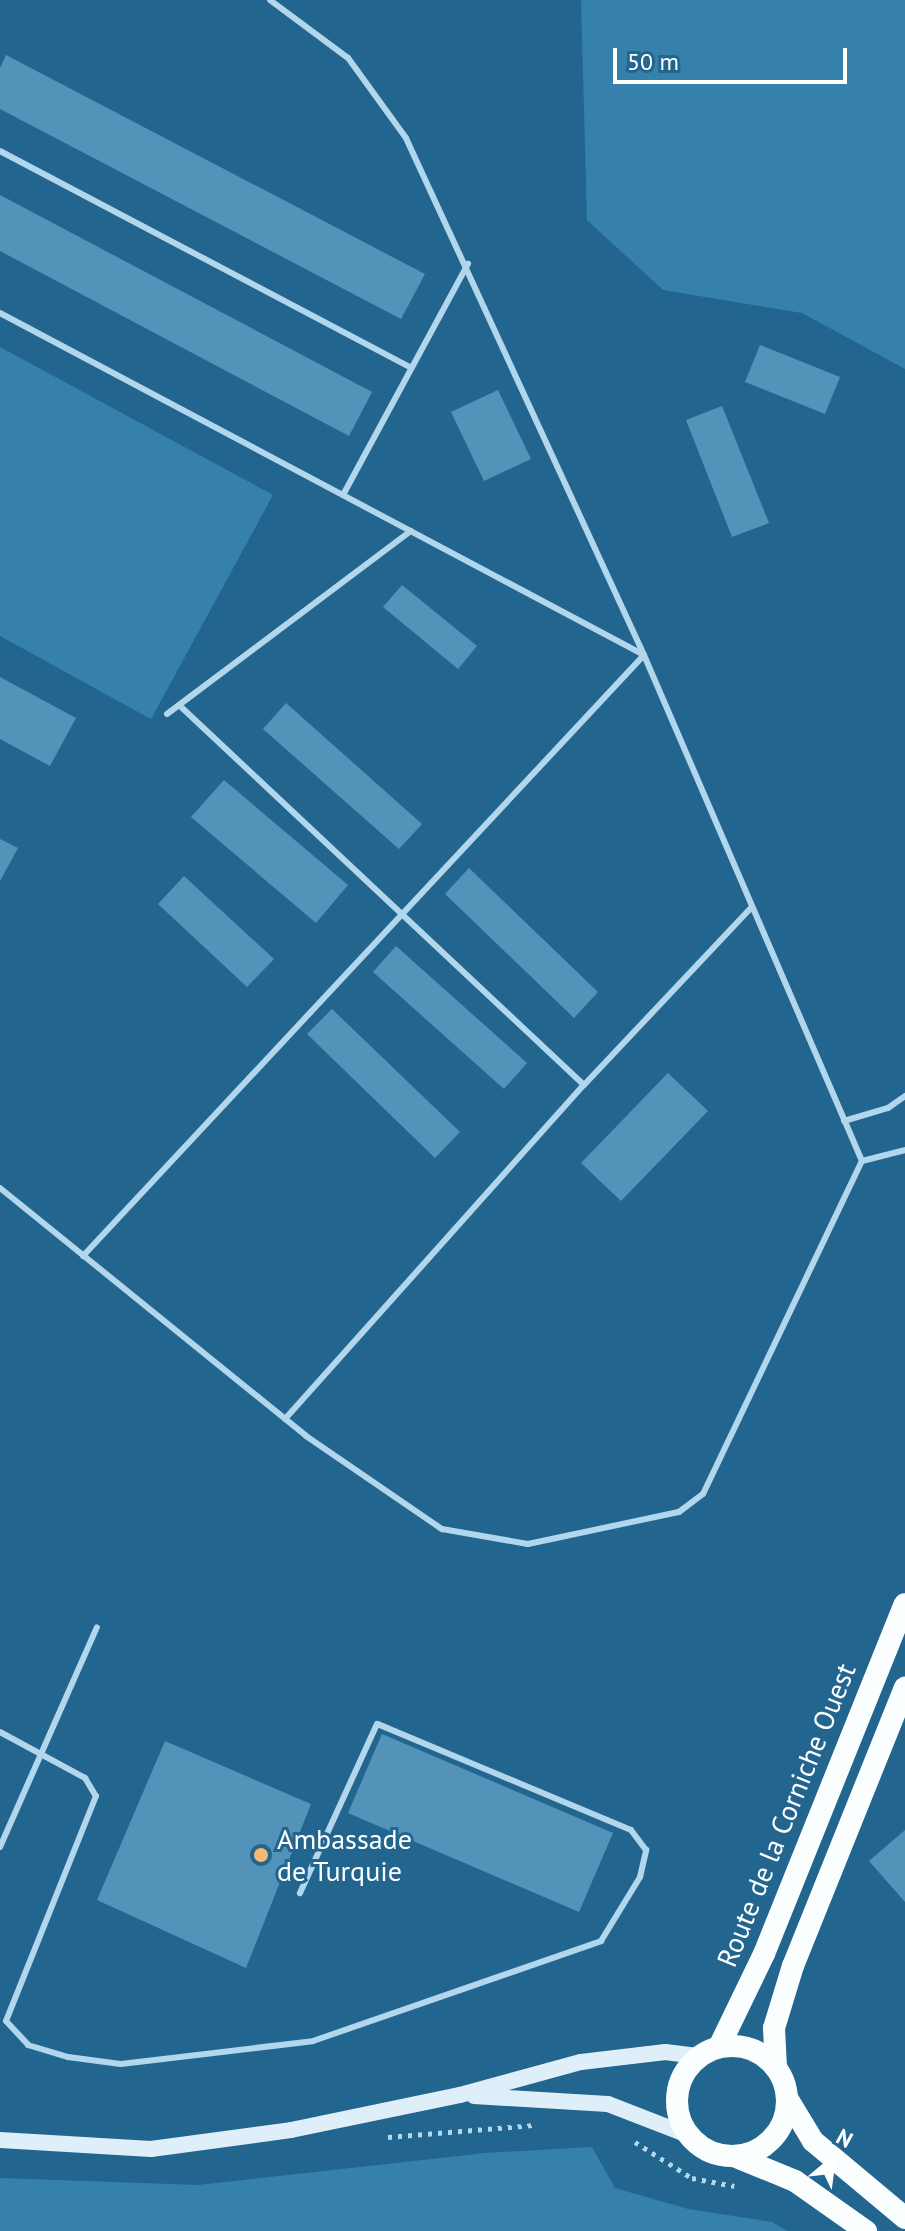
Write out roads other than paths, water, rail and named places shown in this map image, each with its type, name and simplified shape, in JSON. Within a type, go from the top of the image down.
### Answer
[{"type":"highway","name":"Route de la Corniche Ouest","points":[[709,2052],[764,1954],[905,1604]]},
{"type":"highway","points":[[905,1688],[793,1966],[774,2028],[776,2068],[787,2098],[813,2141],[905,2218]]},
{"type":"highway","points":[[776,2068],[750,2049],[709,2052],[679,2084],[680,2119],[688,2135],[709,2150],[733,2156],[795,2181],[866,2231]]},
{"type":"highway","points":[[733,2156],[750,2153],[778,2132],[787,2098]]},
{"type":"main road","points":[[0,2140],[151,2149],[291,2130],[460,2095],[581,2062],[665,2052],[709,2052]]},
{"type":"main road","points":[[460,2095],[608,2104],[688,2135]]},
{"type":"lane","points":[[0,1188],[285,1419],[442,1529],[528,1544],[679,1512],[703,1494],[862,1161],[644,655],[468,264],[406,138],[348,58],[270,0]]},
{"type":"lane","points":[[0,151],[411,368]]},
{"type":"lane","points":[[343,495],[468,264]]},
{"type":"lane","points":[[0,313],[644,655]]},
{"type":"lane","points":[[167,714],[411,531]]},
{"type":"lane","points":[[83,1256],[400,912],[644,655]]},
{"type":"lane","points":[[179,705],[584,1085]]},
{"type":"lane","points":[[285,1419],[584,1085],[752,907]]},
{"type":"lane","points":[[844,1121],[888,1108],[905,1096]]},
{"type":"lane","points":[[862,1161],[905,1150]]},
{"type":"lane","points":[[0,1847],[97,1627]]},
{"type":"lane","points":[[0,1732],[39,1758],[85,1778],[96,1796],[6,2021],[28,2045],[68,2057],[121,2064],[313,2041],[601,1941],[640,1877],[646,1850],[631,1830],[377,1724],[300,1893]]},
{"type":"place","name":"Ambassade de Turquie","points":[[261,1855]]}]
